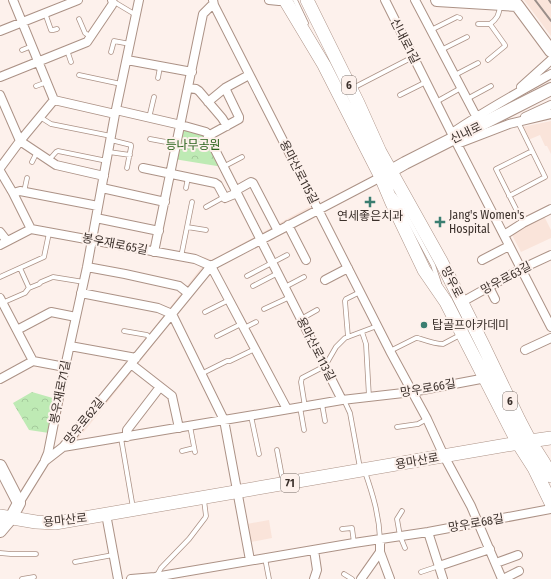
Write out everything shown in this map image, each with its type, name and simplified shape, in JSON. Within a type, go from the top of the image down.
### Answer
[{"type":"main road","name":"망우로","points":[[285,0],[386,174],[405,196],[462,302],[519,420],[524,442],[534,468],[551,503]]},
{"type":"main road","name":"망우로","points":[[307,0],[380,152],[392,203],[424,270],[446,302],[486,378],[524,442],[544,463],[551,476]]},
{"type":"main road","name":"용마산로","points":[[5,517],[36,522],[55,523],[551,438]]},
{"type":"street","points":[[13,0],[54,100]]},
{"type":"street","name":"봉우재로71길","points":[[45,461],[48,453],[84,282],[116,112],[140,0]]},
{"type":"street","points":[[269,0],[285,0]]},
{"type":"street","name":"신내로1길","points":[[385,0],[551,327]]},
{"type":"street","points":[[415,0],[476,116]]},
{"type":"street","points":[[437,0],[517,5],[551,51]]},
{"type":"street","points":[[0,31],[75,1]]},
{"type":"street","points":[[0,78],[87,42],[113,1]]},
{"type":"street","points":[[154,252],[203,14],[213,2]]},
{"type":"street","name":"용마산로115길","points":[[213,2],[390,351],[427,419],[470,506],[503,579]]},
{"type":"street","points":[[127,60],[192,72]]},
{"type":"street","points":[[510,96],[551,60]]},
{"type":"street","points":[[454,138],[476,116],[551,74]]},
{"type":"street","points":[[208,102],[225,88],[249,75]]},
{"type":"street","points":[[188,88],[199,91],[227,126]]},
{"type":"street","points":[[54,100],[181,125],[206,132],[208,136],[239,120],[240,118],[225,88]]},
{"type":"street","name":"신내로","points":[[386,174],[551,89]]},
{"type":"street","points":[[0,95],[20,141],[58,166],[104,176]]},
{"type":"street","points":[[0,168],[54,100]]},
{"type":"street","points":[[514,123],[551,105]]},
{"type":"street","points":[[454,138],[551,114]]},
{"type":"street","name":"용마산로113길","points":[[208,136],[343,400]]},
{"type":"street","points":[[143,168],[215,182],[224,197],[227,197],[252,182],[278,231]]},
{"type":"street","points":[[0,171],[31,229],[3,243],[0,232]]},
{"type":"street","name":"망우로62길","points":[[19,503],[45,461],[63,448],[211,266],[386,174]]},
{"type":"street","points":[[102,188],[165,202]]},
{"type":"street","points":[[13,193],[19,191],[98,206]]},
{"type":"street","points":[[504,235],[551,209]]},
{"type":"street","points":[[96,218],[159,231]]},
{"type":"street","points":[[288,225],[306,260]]},
{"type":"street","name":"봉우재로65길","points":[[31,229],[195,259],[211,266]]},
{"type":"street","points":[[482,260],[509,246]]},
{"type":"street","name":"망우로63길","points":[[462,302],[551,255]]},
{"type":"street","points":[[211,266],[287,409]]},
{"type":"street","points":[[87,267],[179,286],[188,293]]},
{"type":"street","points":[[325,280],[348,268]]},
{"type":"street","points":[[489,287],[495,299]]},
{"type":"street","points":[[81,293],[158,308],[172,314],[224,420],[250,560]]},
{"type":"street","points":[[1,301],[33,361]]},
{"type":"street","points":[[16,330],[52,312],[76,316]]},
{"type":"street","points":[[524,350],[551,338]]},
{"type":"street","name":"봉우재로71길","points":[[70,346],[134,361]]},
{"type":"street","points":[[0,378],[33,361],[65,367]]},
{"type":"street","points":[[134,361],[160,387],[172,396],[178,428]]},
{"type":"street","name":"망우로66길","points":[[63,448],[287,409],[343,400],[412,392],[486,378]]},
{"type":"street","points":[[124,437],[127,430],[160,387]]},
{"type":"street","points":[[0,466],[19,503],[5,517],[0,531]]},
{"type":"street","name":"망우로68길","points":[[133,579],[155,577],[250,560],[428,532],[551,509]]},
{"type":"street","points":[[106,514],[118,579]]},
{"type":"street","points":[[428,532],[443,579]]},
{"type":"street","points":[[380,539],[380,552],[390,579]]},
{"type":"street","points":[[439,566],[490,549]]},
{"type":"street","points":[[314,550],[317,568],[314,579]]},
{"type":"street","points":[[361,579],[380,552]]},
{"type":"street","points":[[496,563],[518,555]]},
{"type":"street","points":[[503,579],[519,571]]},
{"type":"lane","points":[[295,0],[307,26]]},
{"type":"lane","points":[[113,1],[136,15]]},
{"type":"lane","points":[[478,24],[490,24],[496,20],[499,15],[500,4]]},
{"type":"lane","points":[[45,13],[51,30],[57,29]]},
{"type":"lane","points":[[431,30],[457,17],[460,18]]},
{"type":"lane","points":[[79,19],[85,33],[91,37]]},
{"type":"lane","points":[[488,60],[504,48],[505,45],[490,24]]},
{"type":"lane","points":[[310,32],[324,65]]},
{"type":"lane","points":[[442,50],[467,37]]},
{"type":"lane","points":[[111,52],[114,41],[130,44]]},
{"type":"lane","points":[[22,50],[32,46]]},
{"type":"lane","points":[[67,50],[71,62]]},
{"type":"lane","points":[[351,89],[414,58]]},
{"type":"lane","points":[[455,75],[478,63]]},
{"type":"lane","points":[[158,78],[160,67]]},
{"type":"lane","points":[[78,75],[122,84]]},
{"type":"lane","points":[[36,86],[47,82]]},
{"type":"lane","points":[[400,95],[426,82]]},
{"type":"lane","points":[[467,99],[491,86]]},
{"type":"lane","points":[[436,102],[461,88]]},
{"type":"lane","points":[[149,118],[154,97]]},
{"type":"lane","points":[[40,117],[51,124],[111,138],[131,145],[127,168]]},
{"type":"lane","points":[[509,196],[545,178],[532,151],[514,123]]},
{"type":"lane","points":[[150,139],[177,144]]},
{"type":"lane","points":[[49,160],[58,151],[107,161]]},
{"type":"lane","points":[[524,223],[496,169],[532,151]]},
{"type":"lane","points":[[32,162],[37,152]]},
{"type":"lane","points":[[109,152],[130,155]]},
{"type":"lane","points":[[224,167],[242,157]]},
{"type":"lane","points":[[186,188],[188,177]]},
{"type":"lane","points":[[24,192],[28,178]]},
{"type":"lane","points":[[206,207],[224,197]]},
{"type":"lane","points":[[181,257],[192,202]]},
{"type":"lane","points":[[187,227],[206,230]]},
{"type":"lane","points":[[0,277],[44,257],[49,232]]},
{"type":"lane","points":[[247,276],[287,255]]},
{"type":"lane","points":[[20,268],[29,288]]},
{"type":"lane","points":[[253,286],[278,274]]},
{"type":"lane","points":[[1,301],[25,293],[29,288],[53,277],[84,282]]},
{"type":"lane","points":[[285,287],[304,277]]},
{"type":"lane","points":[[348,337],[345,301],[360,291]]},
{"type":"lane","points":[[264,310],[290,297]]},
{"type":"lane","points":[[205,312],[229,300]]},
{"type":"lane","points":[[301,319],[318,310]]},
{"type":"lane","points":[[217,336],[256,322]]},
{"type":"lane","points":[[304,430],[302,379],[325,366],[342,340],[378,326]]},
{"type":"lane","points":[[124,332],[147,336],[151,340]]},
{"type":"lane","points":[[362,332],[366,344],[369,397]]},
{"type":"lane","points":[[390,351],[416,338],[440,344],[465,338]]},
{"type":"lane","points":[[201,374],[255,349]]},
{"type":"lane","points":[[343,400],[350,413],[362,470],[370,485],[377,512],[380,539]]},
{"type":"lane","points":[[322,404],[325,421]]},
{"type":"lane","points":[[251,415],[258,454]]},
{"type":"lane","points":[[397,427],[418,424],[427,419]]},
{"type":"lane","points":[[182,451],[194,450],[190,426]]},
{"type":"lane","points":[[124,437],[133,510]]},
{"type":"lane","points":[[278,450],[283,484]]},
{"type":"lane","points":[[155,577],[161,568],[189,539],[205,518],[203,498]]},
{"type":"lane","points":[[402,511],[397,519],[400,536],[405,548]]},
{"type":"lane","points":[[342,530],[352,528],[354,543]]},
{"type":"lane","points":[[0,553],[36,554]]},
{"type":"lane","points":[[76,562],[114,555]]},
{"type":"lane","points":[[265,558],[269,579]]},
{"type":"lane","points":[[421,572],[439,566]]},
{"type":"lane","points":[[344,574],[352,579]]},
{"type":"lane","points":[[22,579],[34,577]]},
{"type":"shaded area","points":[[524,0],[551,0],[551,36]]},
{"type":"shaded area","points":[[551,121],[551,154],[540,135],[528,140],[522,127]]},
{"type":"shaded area","points":[[309,207],[314,215],[217,267],[215,274],[208,276],[71,448],[64,442],[201,268],[197,263],[204,257],[212,260]]},
{"type":"shaded area","points":[[544,216],[551,230],[551,238],[521,252],[511,233]]},
{"type":"shaded area","points":[[269,520],[272,538],[251,542],[247,524]]},
{"type":"green space","name":"등나무공원","points":[[181,125],[206,132],[223,167],[174,159]]},
{"type":"green space","points":[[32,392],[56,399],[49,433],[29,430],[13,403]]},
{"type":"railway","points":[[535,0],[551,21]]},
{"type":"place","name":"연세좋은치과","points":[[370,202]]},
{"type":"place","name":"Jang's Women's Hospital","points":[[440,222]]},
{"type":"place","name":"탑골프아카데미","points":[[424,325]]}]
